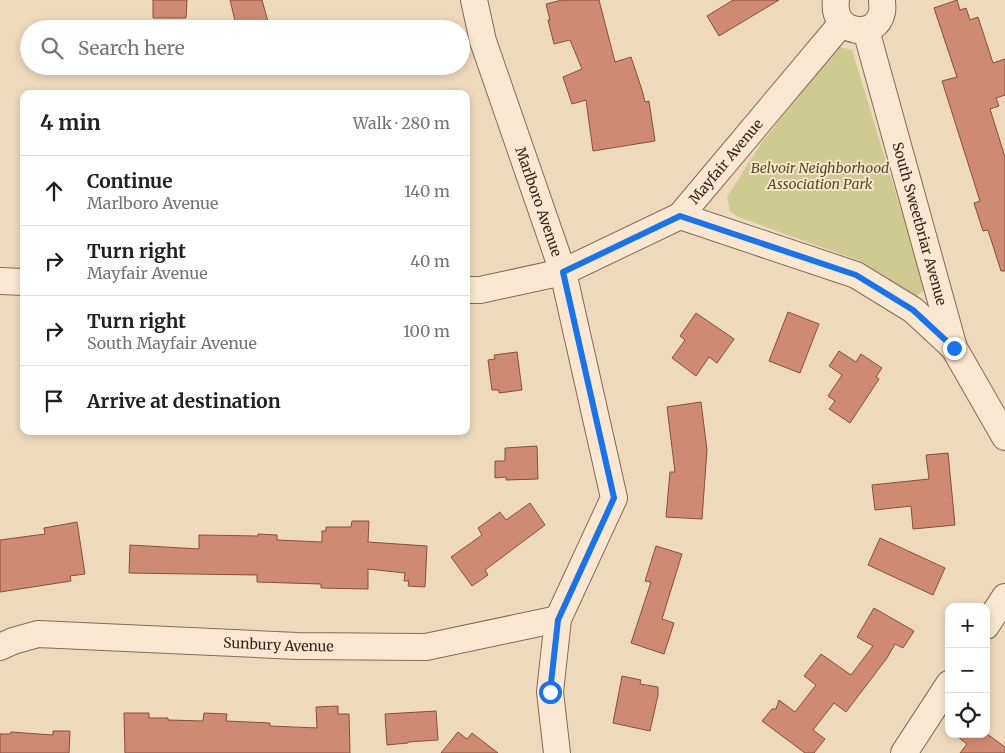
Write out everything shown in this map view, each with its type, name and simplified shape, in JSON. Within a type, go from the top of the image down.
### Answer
[{"type":"street","name":"Marlboro Avenue","points":[[474,0],[483,41],[563,272],[614,498],[558,620],[550,692],[557,753]]},
{"type":"street","name":"Mayfair Avenue","points":[[470,290],[480,290],[563,272],[680,216],[848,18],[876,23],[882,12],[882,0]]},
{"type":"street","name":"South Sweetbriar Avenue","points":[[848,18],[954,348],[1005,437]]},
{"type":"street","points":[[680,216],[856,275],[913,310],[954,348]]},
{"type":"street","points":[[0,281],[20,282]]},
{"type":"street","points":[[990,620],[1005,597]]},
{"type":"street","name":"Sunbury Avenue","points":[[0,647],[38,634],[297,646],[426,647],[558,620]]},
{"type":"street","points":[[904,753],[945,690]]},
{"type":"green space","name":"Belvoir Neighborhood Association Park","points":[[840,47],[852,50],[921,276],[924,291],[916,296],[863,262],[738,217],[730,211],[727,197],[762,142]]},
{"type":"building","points":[[153,0],[187,0],[186,18],[153,18]]},
{"type":"building","points":[[230,0],[262,0],[268,20],[235,20]]},
{"type":"building","points":[[562,0],[599,0],[615,62],[631,57],[645,102],[649,101],[655,141],[593,151],[586,100],[572,104],[563,77],[582,69],[570,40],[554,44],[548,20],[550,20],[546,4]]},
{"type":"building","points":[[733,0],[779,0],[719,36],[707,16]]},
{"type":"building","points":[[957,0],[960,10],[966,8],[970,20],[978,17],[993,63],[1005,59],[1005,95],[996,98],[999,106],[990,109],[1005,157],[1005,271],[1001,271],[988,230],[983,231],[974,203],[980,201],[942,81],[957,77],[934,8]]},
{"type":"building","points":[[788,312],[819,324],[800,373],[769,361]]},
{"type":"building","points":[[696,313],[734,339],[717,363],[709,357],[696,376],[672,358],[685,340],[680,336]]},
{"type":"building","points":[[839,351],[856,362],[861,354],[882,368],[876,377],[879,379],[850,423],[829,409],[835,401],[828,396],[842,375],[829,366]]},
{"type":"building","points":[[517,352],[522,390],[499,393],[499,390],[492,390],[488,360],[495,359],[494,355]]},
{"type":"building","points":[[701,402],[707,450],[702,519],[666,517],[670,472],[675,472],[667,407]]},
{"type":"building","points":[[537,446],[538,479],[506,480],[506,477],[495,478],[495,461],[505,461],[505,448]]},
{"type":"building","points":[[948,453],[955,525],[913,529],[911,506],[875,510],[872,485],[929,479],[926,455]]},
{"type":"building","points":[[530,503],[545,525],[485,570],[488,575],[472,586],[451,557],[482,535],[478,528],[500,512],[506,520]]},
{"type":"building","points":[[352,521],[369,521],[368,542],[427,546],[425,587],[408,586],[409,581],[404,581],[405,573],[368,569],[368,589],[321,588],[321,584],[257,582],[257,575],[129,573],[130,545],[199,549],[199,535],[258,536],[258,534],[277,535],[277,540],[322,542],[322,531],[326,531],[326,527],[351,527]]},
{"type":"building","points":[[77,522],[85,574],[70,576],[71,581],[0,592],[0,540],[45,534],[44,528]]},
{"type":"building","points":[[880,538],[945,568],[933,595],[868,565]]},
{"type":"building","points":[[656,546],[682,554],[662,619],[674,623],[664,654],[631,643],[651,582],[645,581]]},
{"type":"building","points":[[874,608],[914,631],[903,648],[895,644],[887,658],[846,712],[834,703],[813,730],[825,739],[814,753],[805,753],[762,721],[772,709],[776,709],[779,700],[795,712],[816,685],[804,676],[821,654],[851,675],[873,646],[857,637]]},
{"type":"building","points":[[622,676],[641,680],[640,684],[658,687],[650,731],[613,723]]},
{"type":"building","points":[[338,706],[338,714],[349,714],[350,753],[125,753],[124,713],[149,713],[149,718],[168,718],[168,720],[203,721],[204,713],[227,714],[226,721],[270,723],[270,726],[317,728],[316,707]]},
{"type":"building","points":[[436,711],[438,740],[387,745],[385,714]]},
{"type":"building","points":[[53,731],[70,731],[69,753],[0,753],[0,734],[10,734],[11,732],[53,735]]},
{"type":"building","points":[[458,732],[467,739],[472,733],[498,753],[441,753]]},
{"type":"building","points":[[990,736],[1005,747],[1005,753],[960,753],[967,744],[959,738],[990,738]]},
{"type":"route","points":[[550,692],[558,620],[614,498],[563,272],[680,216],[856,275],[913,310],[954,348]]}]
